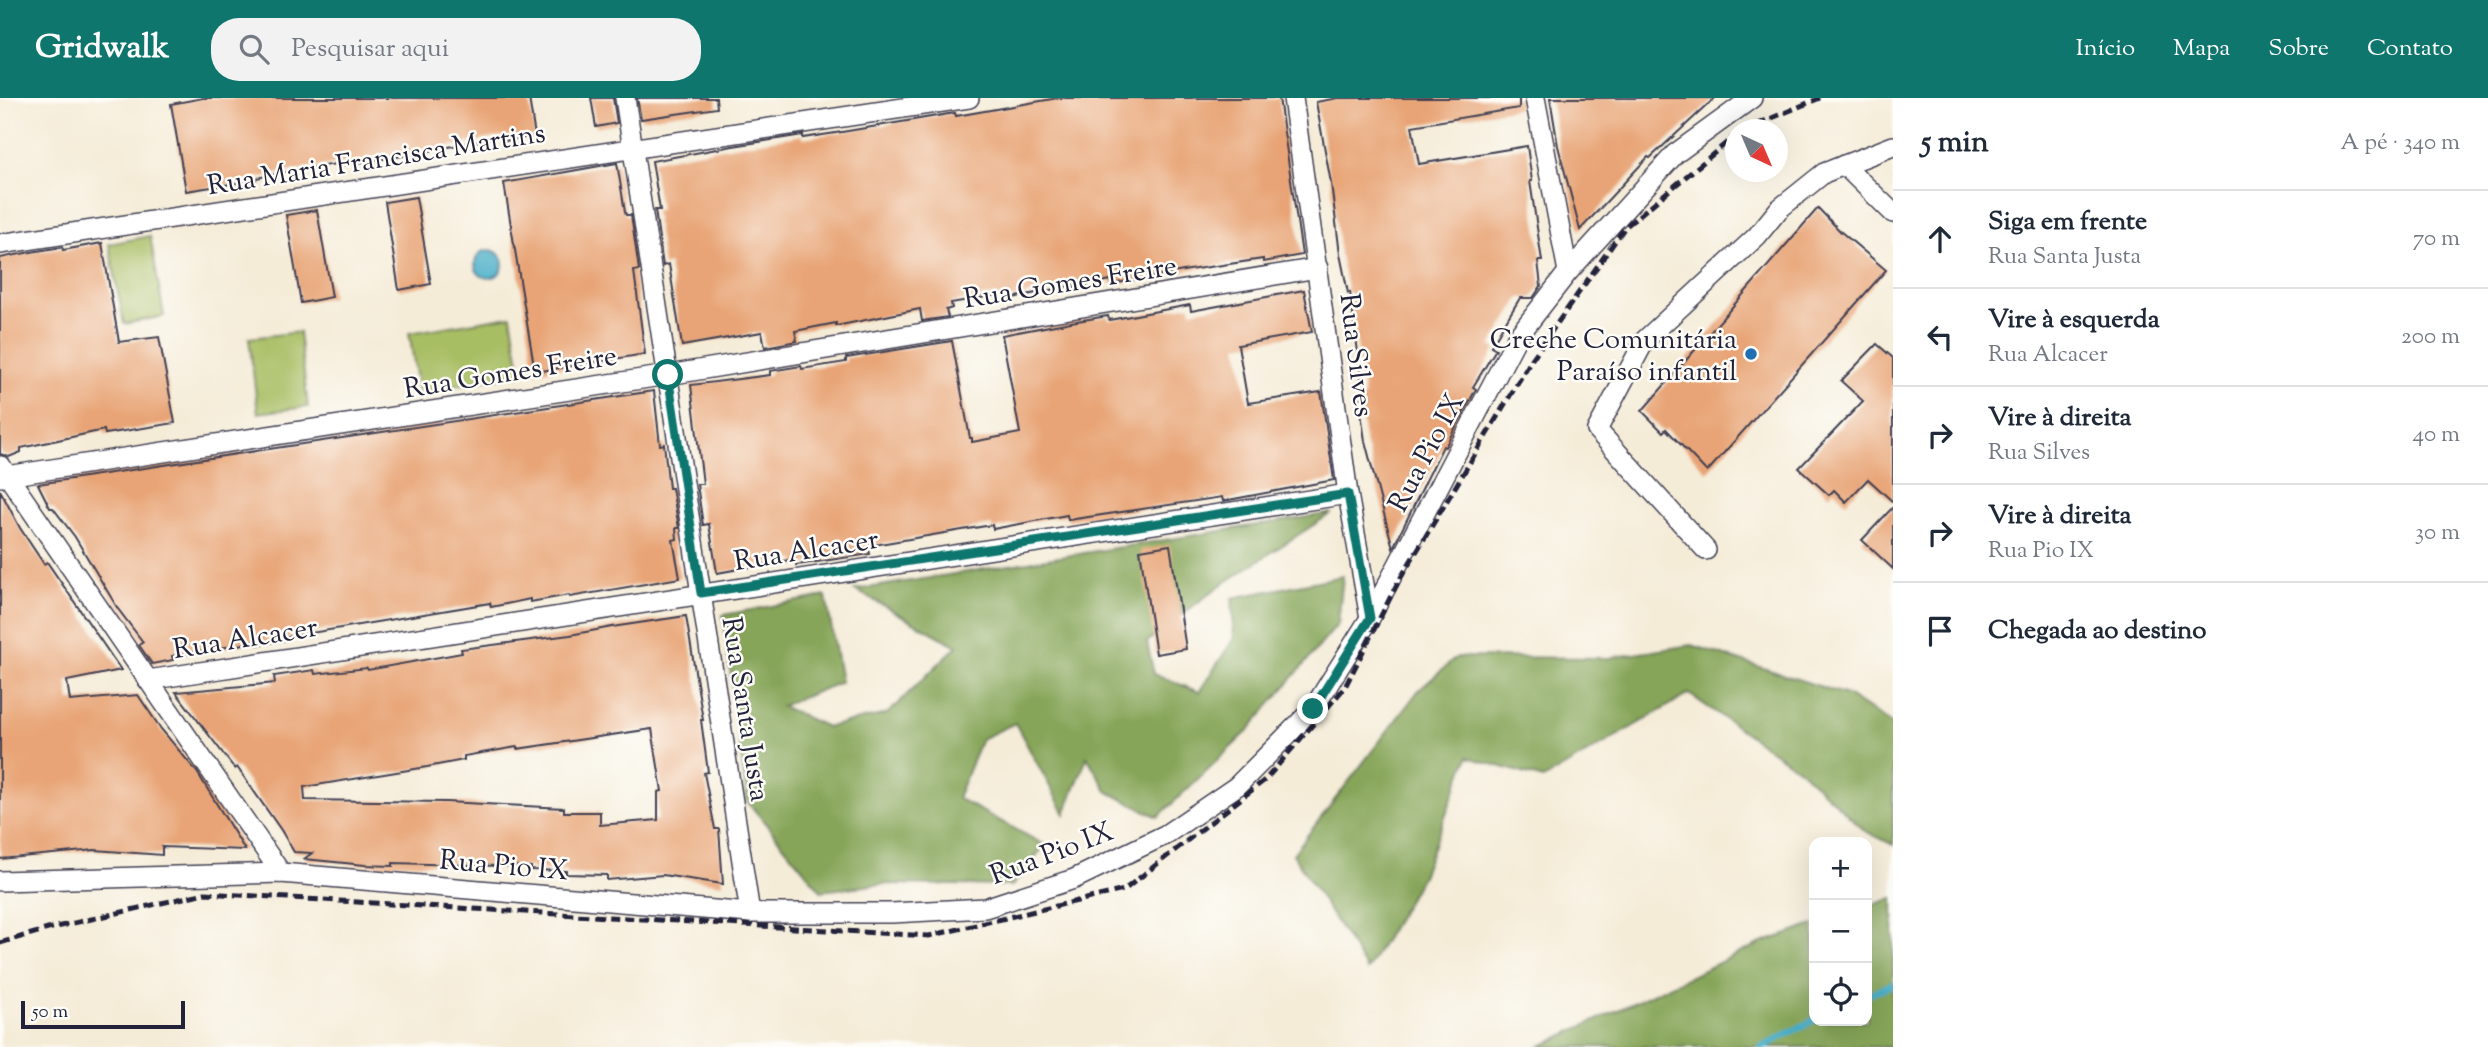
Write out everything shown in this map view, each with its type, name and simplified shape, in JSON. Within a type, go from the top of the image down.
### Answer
[{"type":"street","name":"Rua Santa Justa","points":[[625,98],[750,913]]},
{"type":"street","name":"Rua Maria Francisca Martins","points":[[0,244],[969,98]]},
{"type":"street","name":"Rua Silves","points":[[1293,98],[1348,494],[1370,618]]},
{"type":"street","points":[[1535,98],[1568,272]]},
{"type":"street","name":"Rua Pio IX","points":[[2,877],[281,873],[750,913],[892,913],[985,908],[1074,879],[1165,835],[1237,786],[1313,709],[1370,618],[1516,339],[1568,272],[1675,153],[1752,98]]},
{"type":"street","points":[[1706,550],[1597,430],[1645,340],[1757,236],[1779,209],[1824,173],[1893,146]]},
{"type":"street","points":[[1844,164],[1893,213]]},
{"type":"street","name":"Rua Gomes Freire","points":[[2,472],[668,375],[1318,268]]},
{"type":"street","points":[[2,472],[281,873]]},
{"type":"street","name":"Rua Alcacer","points":[[148,680],[1348,494]]},
{"type":"green space","points":[[150,236],[164,316],[124,324],[109,244]]},
{"type":"green space","points":[[511,316],[521,374],[419,392],[409,333]]},
{"type":"green space","points":[[299,332],[308,407],[258,413],[249,338]]},
{"type":"green space","points":[[1332,513],[1218,587],[1147,642],[1154,674],[1199,692],[1234,638],[1232,598],[1343,576],[1338,624],[1247,732],[1158,817],[1108,792],[1087,757],[1065,814],[1015,723],[981,739],[957,798],[1045,845],[1012,886],[883,884],[821,891],[747,801],[723,615],[826,596],[841,682],[781,706],[827,727],[887,714],[957,646],[855,590]]},
{"type":"green space","points":[[1691,645],[1847,695],[1893,725],[1893,845],[1865,831],[1801,771],[1689,694],[1543,779],[1468,757],[1422,876],[1367,970],[1293,854],[1419,690],[1457,657],[1609,658]]},
{"type":"green space","points":[[1893,898],[1893,1047],[1539,1047],[1759,944],[1809,927],[1809,1026],[1872,1026],[1872,905]]},
{"type":"water","points":[[489,250],[499,254],[503,264],[499,274],[489,278],[479,274],[475,264],[479,254]]},
{"type":"building","points":[[203,98],[529,98],[535,136],[504,141],[503,136],[409,155],[302,169],[256,180],[186,191],[171,104]]},
{"type":"building","points":[[591,98],[613,98],[617,123],[596,127]]},
{"type":"building","points":[[637,98],[716,98],[717,108],[641,119]]},
{"type":"building","points":[[1058,98],[1279,98],[1302,255],[1189,270],[1112,284],[1111,280],[1074,285],[998,301],[997,295],[951,303],[952,308],[946,310],[948,317],[922,321],[920,309],[836,326],[836,323],[795,331],[797,341],[765,347],[762,332],[682,346],[669,264],[663,266],[655,210],[660,210],[652,161],[803,135],[803,138],[955,113],[956,116]]},
{"type":"building","points":[[1338,98],[1519,98],[1519,108],[1412,126],[1419,164],[1527,146],[1542,261],[1538,261],[1541,286],[1533,298],[1520,298],[1491,346],[1496,349],[1473,387],[1476,389],[1445,447],[1443,446],[1393,548],[1365,441],[1359,398],[1364,397],[1350,292],[1348,293],[1340,254],[1331,183],[1316,102]]},
{"type":"building","points":[[1550,98],[1715,98],[1648,157],[1580,230],[1558,146]]},
{"type":"building","points":[[617,163],[625,212],[626,215],[631,215],[639,270],[634,271],[645,354],[535,372],[504,183]]},
{"type":"building","points":[[416,197],[431,284],[399,290],[385,202]]},
{"type":"building","name":"Creche Comunitária Paraíso infantil","points":[[1818,208],[1840,231],[1886,270],[1707,472],[1666,429],[1663,432],[1642,411]]},
{"type":"building","points":[[317,210],[332,297],[301,303],[286,215]]},
{"type":"building","points":[[102,243],[119,342],[159,337],[175,423],[105,434],[104,430],[21,448],[21,452],[9,457],[0,454],[0,258]]},
{"type":"building","points":[[1304,290],[1312,332],[1238,345],[1248,403],[1321,392],[1334,480],[1223,501],[1222,497],[1068,520],[1067,515],[993,529],[992,525],[868,546],[870,554],[796,565],[795,559],[717,573],[709,524],[703,525],[697,484],[703,484],[691,385],[770,375],[770,371],[846,362],[846,358],[952,341],[972,442],[1020,433],[1002,335],[1190,305],[1191,311]]},
{"type":"building","points":[[1877,344],[1893,358],[1893,502],[1868,479],[1846,502],[1834,490],[1829,495],[1799,468],[1863,401],[1841,381]]},
{"type":"building","points":[[654,391],[660,445],[664,444],[669,488],[672,488],[679,528],[676,528],[677,539],[673,540],[680,578],[570,597],[569,595],[530,602],[530,599],[491,607],[490,603],[287,637],[287,640],[256,645],[256,642],[172,656],[173,660],[152,664],[139,645],[143,642],[118,609],[75,537],[53,508],[50,508],[38,484]]},
{"type":"building","points":[[0,490],[20,528],[44,564],[47,562],[121,670],[67,681],[70,701],[138,695],[161,729],[197,772],[245,850],[162,847],[162,855],[95,850],[0,859]]},
{"type":"building","points":[[1893,507],[1893,569],[1862,540]]},
{"type":"building","points":[[1170,545],[1186,649],[1156,654],[1140,550]]},
{"type":"building","points":[[686,616],[703,720],[708,772],[704,773],[715,829],[719,829],[723,884],[663,875],[607,880],[607,875],[566,874],[566,871],[531,870],[531,867],[393,863],[393,866],[304,859],[312,853],[294,852],[237,767],[235,769],[176,692],[275,683],[274,676],[314,670],[315,674],[368,670],[462,653],[461,649]],"holes":[[[652,729],[662,791],[658,792],[658,820],[600,825],[600,812],[564,812],[564,808],[446,802],[305,800],[304,787],[427,767],[464,760],[464,756],[517,747]]]},
{"type":"waterway","points":[[1872,993],[1893,984]]},
{"type":"waterway","points":[[1762,1047],[1809,1023]]},
{"type":"railway","points":[[1769,119],[1820,98]]},
{"type":"railway","points":[[0,943],[48,929],[205,893],[929,936],[1124,890],[1266,779],[1345,687],[1397,584],[1532,359],[1625,227],[1725,144]]},
{"type":"place","name":"Creche Comunitária Paraíso infantil","points":[[1751,354]]},
{"type":"route","points":[[668,375],[701,593],[1348,494],[1370,618],[1313,709]]}]
